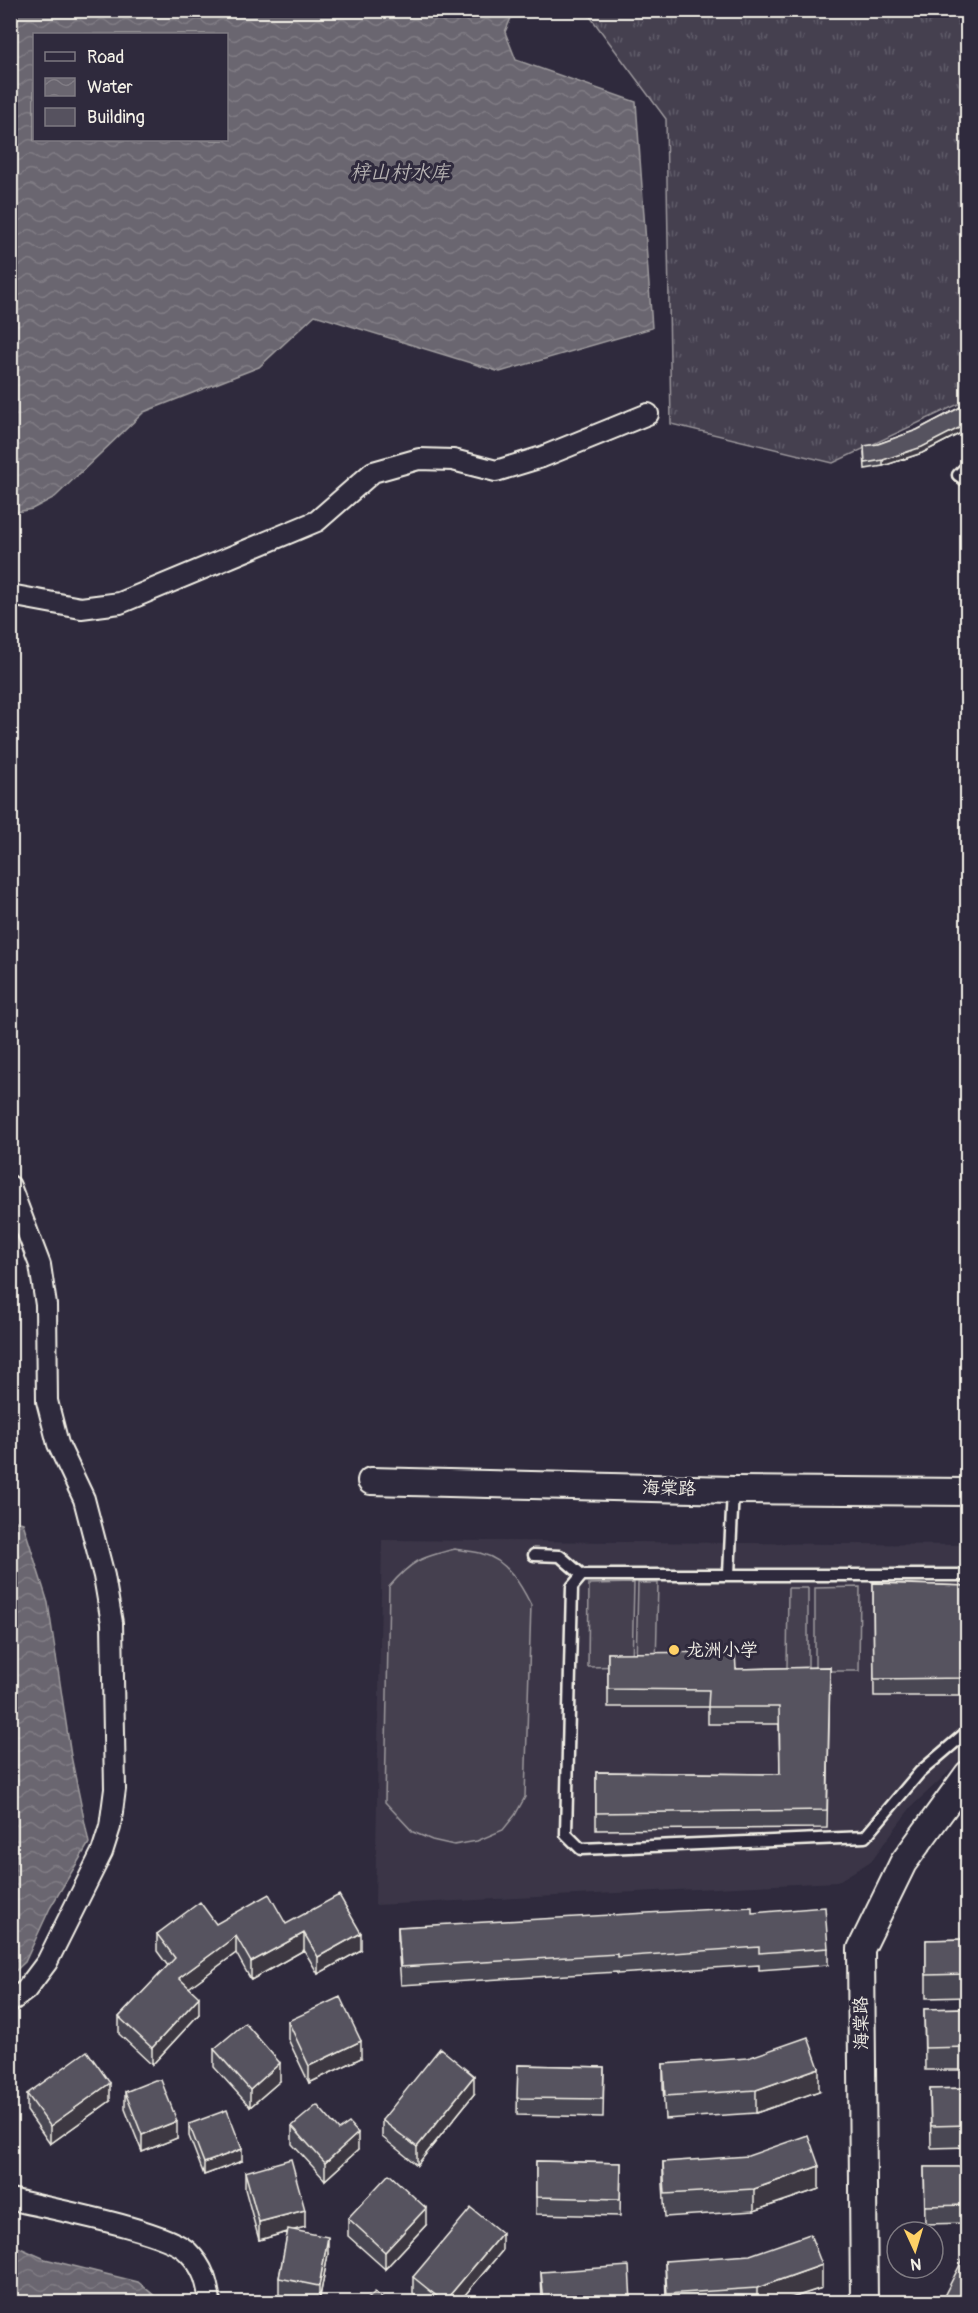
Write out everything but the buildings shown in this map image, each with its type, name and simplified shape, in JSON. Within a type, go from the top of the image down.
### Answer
[{"type":"street","points":[[10,595],[81,608],[120,603],[317,521],[373,472],[418,459],[453,460],[496,471],[542,457],[648,414]]},
{"type":"street","points":[[10,1186],[40,1264],[46,1305],[47,1401],[58,1444],[84,1500],[104,1576],[112,1623],[115,1789],[110,1827],[102,1852],[47,1962],[26,1990],[10,2002]]},
{"type":"street","name":"海棠路","points":[[371,1481],[734,1490],[968,1492]]},
{"type":"street","name":"海棠路","points":[[864,2302],[861,1949],[903,1863],[968,1774]]},
{"type":"street","points":[[10,2199],[158,2235],[187,2251],[206,2277],[210,2302]]},
{"type":"lane","points":[[968,465],[958,475],[968,482]]},
{"type":"lane","points":[[729,1574],[734,1490]]},
{"type":"lane","points":[[534,1555],[560,1556],[582,1575],[968,1575]]},
{"type":"lane","points":[[582,1575],[572,1587],[566,1834],[581,1849],[865,1837],[921,1772],[968,1731]]},
{"type":"shaded area","name":"龙洲小学","points":[[382,1540],[967,1545],[967,1755],[911,1807],[871,1861],[837,1882],[375,1905]]},
{"type":"green space","points":[[586,11],[967,11],[968,396],[961,403],[833,463],[671,424],[666,119]]},
{"type":"green space","points":[[455,1549],[480,1553],[499,1562],[518,1582],[531,1605],[525,1797],[503,1830],[477,1841],[454,1845],[432,1840],[413,1832],[385,1802],[389,1587],[404,1571],[418,1561]]},
{"type":"green space","points":[[634,1583],[632,1666],[588,1667],[589,1584]]},
{"type":"green space","points":[[638,1583],[658,1583],[656,1665],[636,1665]]},
{"type":"green space","points":[[860,1587],[859,1671],[815,1671],[815,1588]]},
{"type":"green space","points":[[788,1588],[808,1588],[808,1671],[787,1670]]},
{"type":"water","name":"梓山村水库","points":[[10,11],[514,11],[505,32],[516,60],[636,102],[652,328],[500,372],[315,315],[259,367],[144,412],[55,497],[32,509],[11,513]]},
{"type":"water","points":[[11,1520],[23,1523],[48,1603],[71,1756],[89,1843],[50,1908],[25,1962],[11,1975]]},
{"type":"water","points":[[11,2244],[45,2259],[138,2282],[162,2302],[11,2302]]},
{"type":"place","name":"龙洲小学","points":[[674,1650]]}]
